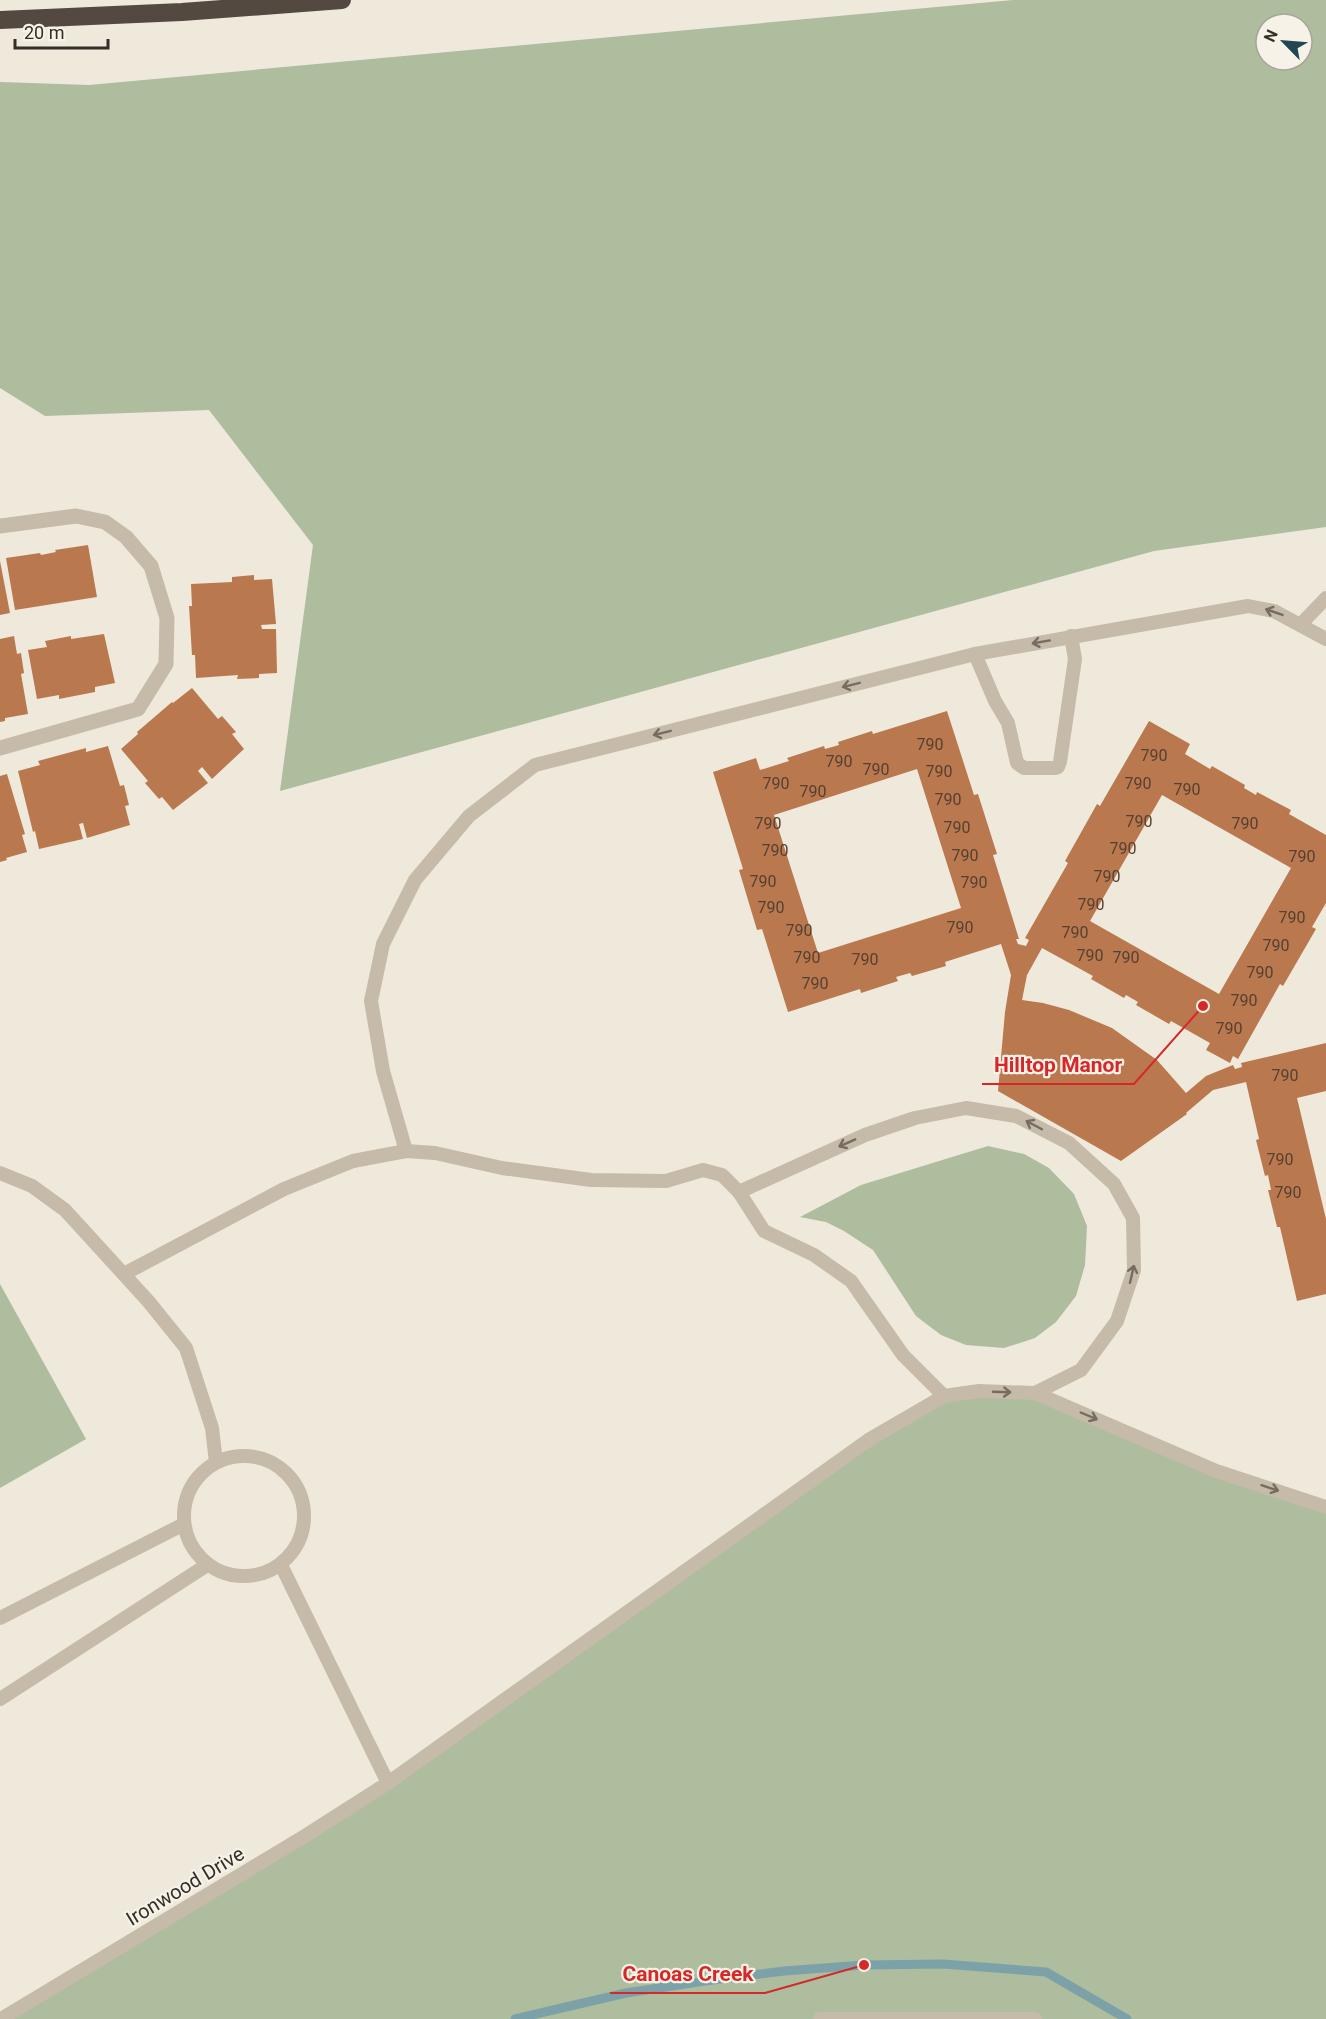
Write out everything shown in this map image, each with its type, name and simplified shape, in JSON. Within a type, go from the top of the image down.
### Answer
[{"type":"highway","points":[[0,20],[182,12],[342,0]]},
{"type":"street","points":[[0,525],[76,516],[105,522],[126,537],[152,567],[167,618],[166,664],[138,709],[0,748]]},
{"type":"lane","points":[[1301,624],[1326,598]]},
{"type":"lane","points":[[406,1151],[383,1071],[371,1001],[382,944],[415,880],[469,816],[535,765],[975,654],[1248,606],[1274,611],[1326,639]]},
{"type":"lane","points":[[975,654],[995,701],[1008,723],[1017,763],[1024,768],[1055,768],[1060,762],[1075,659],[1071,636]]},
{"type":"lane","points":[[739,1192],[865,1135],[915,1118],[966,1108],[1016,1116],[1069,1143],[1114,1184],[1133,1218],[1134,1270],[1117,1321],[1081,1370],[1035,1393]]},
{"type":"lane","points":[[124,1274],[284,1189],[353,1161],[406,1151],[435,1153],[502,1168],[591,1180],[666,1181],[703,1170],[722,1175],[739,1192],[764,1231],[814,1255],[851,1281],[903,1355],[944,1396],[979,1391],[1035,1393],[1216,1471],[1326,1507]]},
{"type":"lane","points":[[0,1173],[32,1186],[65,1210],[124,1274],[186,1348],[212,1428],[216,1462]]},
{"type":"lane","name":"Ironwood Drive","points":[[1,2019],[388,1784],[870,1439],[944,1396]]},
{"type":"lane","points":[[249,1455],[279,1466],[291,1477],[299,1491],[305,1517],[301,1535],[293,1551],[281,1565],[262,1574],[243,1577],[224,1574],[207,1565],[196,1554],[188,1540],[184,1524],[187,1495],[204,1470],[216,1462],[232,1456],[249,1455]]},
{"type":"lane","points":[[0,1618],[184,1524]]},
{"type":"lane","points":[[0,1699],[207,1565]]},
{"type":"lane","points":[[281,1565],[388,1784]]},
{"type":"lane","points":[[820,2019],[1035,2019]]},
{"type":"green space","points":[[1013,0],[1326,0],[1326,527],[1154,551],[280,791],[313,545],[209,410],[45,416],[0,388],[0,82],[89,85]]},
{"type":"green space","points":[[988,1146],[1024,1154],[1049,1168],[1074,1194],[1087,1226],[1085,1265],[1076,1296],[1056,1322],[1035,1338],[1004,1348],[966,1345],[941,1335],[916,1316],[873,1250],[826,1222],[800,1217],[861,1185]]},
{"type":"green space","points":[[0,1284],[86,1439],[0,1488]]},
{"type":"green space","points":[[1035,1393],[1216,1471],[1326,1507],[1326,2019],[1,2019],[305,1836],[944,1396]]},
{"type":"building","points":[[88,545],[97,597],[15,610],[6,558],[40,553],[41,555],[56,552],[55,550]]},
{"type":"building","points":[[0,561],[10,613],[0,615]]},
{"type":"building","points":[[254,575],[254,580],[272,579],[276,624],[261,625],[262,629],[276,629],[277,673],[259,674],[259,678],[237,679],[238,675],[196,678],[189,606],[192,606],[191,584],[232,582],[232,577]]},
{"type":"building","points":[[104,634],[115,683],[95,687],[95,692],[59,699],[59,695],[37,699],[28,650],[47,647],[45,641],[71,636],[71,639]]},
{"type":"building","points":[[14,636],[17,654],[21,653],[24,673],[21,674],[28,714],[5,718],[5,721],[0,722],[0,639]]},
{"type":"building","points":[[192,688],[218,719],[222,716],[236,732],[232,734],[244,749],[212,779],[202,767],[198,771],[208,783],[173,810],[145,783],[148,781],[121,749],[138,734],[137,732]]},
{"type":"building","points":[[947,711],[974,795],[978,794],[997,854],[993,855],[1019,939],[1016,939],[1018,944],[1026,946],[1029,940],[1025,938],[1068,863],[1065,861],[1097,804],[1100,806],[1149,721],[1190,744],[1185,754],[1210,769],[1212,766],[1245,785],[1244,788],[1256,795],[1257,792],[1291,810],[1289,814],[1326,835],[1326,903],[1312,927],[1316,929],[1283,986],[1280,984],[1238,1059],[1233,1056],[1230,1063],[1206,1050],[1210,1043],[1171,1021],[1169,1024],[1136,1005],[1138,1002],[1126,995],[1124,998],[1091,979],[1093,976],[1042,948],[1027,975],[1022,1000],[1069,1010],[1112,1028],[1157,1060],[1186,1093],[1206,1076],[1233,1065],[1235,1069],[1242,1067],[1241,1063],[1326,1043],[1326,1091],[1297,1098],[1326,1219],[1326,1294],[1297,1301],[1280,1227],[1277,1227],[1268,1190],[1271,1190],[1268,1175],[1265,1176],[1256,1140],[1259,1139],[1246,1082],[1213,1090],[1187,1114],[1121,1161],[998,1091],[1005,1012],[1011,975],[1001,944],[945,962],[946,966],[912,976],[910,973],[896,977],[898,981],[861,993],[860,989],[788,1012],[762,929],[757,930],[739,870],[743,869],[713,772],[756,758],[760,770],[824,746],[825,749],[839,745],[838,742],[872,731],[873,734]],"holes":[[[917,769],[961,908],[818,953],[774,815]],[[1162,795],[1291,868],[1219,994],[1090,921]]]},
{"type":"building","points":[[108,746],[120,786],[124,785],[129,805],[125,806],[130,825],[87,838],[83,823],[79,824],[83,839],[39,849],[18,771],[40,765],[38,761],[86,748],[86,752]]},
{"type":"building","points":[[7,774],[25,834],[22,835],[27,852],[0,862],[0,776]]},
{"type":"waterway","points":[[515,2019],[626,1993],[705,1981],[784,1971],[864,1965],[943,1964],[1046,1972],[1127,2019]]},
{"type":"place","name":"Hilltop Manor","points":[[1203,1006]]},
{"type":"place","name":"Canoas Creek","points":[[864,1965]]}]
